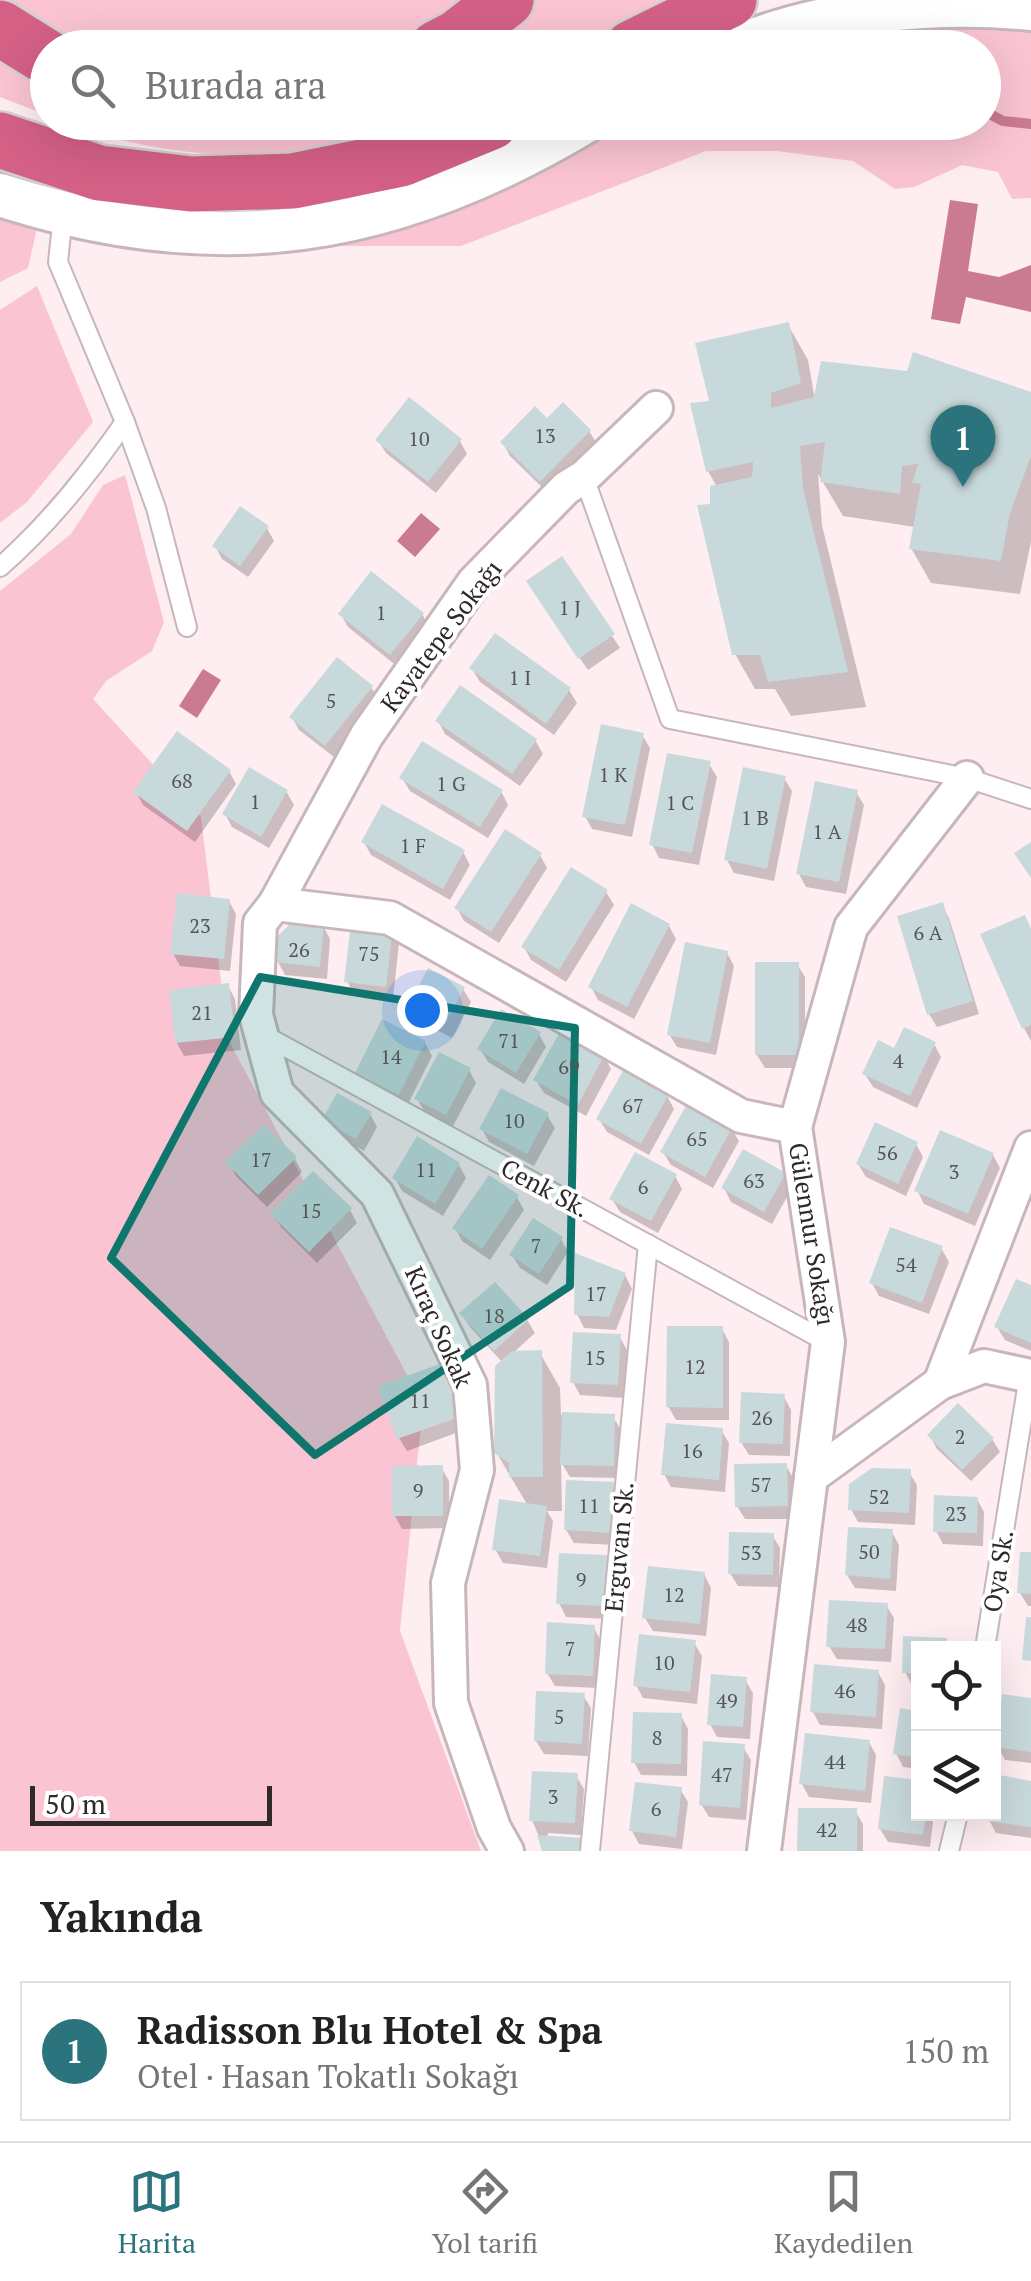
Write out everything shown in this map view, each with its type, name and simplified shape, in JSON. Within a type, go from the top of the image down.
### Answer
[{"type":"highway","points":[[468,30],[506,0]]},
{"type":"highway","points":[[668,30],[729,0]]},
{"type":"highway","points":[[0,28],[30,47]]},
{"type":"highway","points":[[8,173],[100,173],[190,184],[293,181],[401,158],[446,140]]},
{"type":"street","points":[[780,30],[834,16],[968,6],[1031,10]]},
{"type":"street","points":[[8,173],[63,216],[174,232],[271,234],[340,224],[428,199],[530,155],[555,140]]},
{"type":"street","name":"Kayatepe Sokağı","points":[[275,904],[367,736],[474,582],[566,488],[584,477],[656,408]]},
{"type":"street","points":[[795,1127],[852,926],[967,778]]},
{"type":"street","name":"Kıraç Sokak","points":[[275,904],[260,923],[256,1015],[277,1093],[377,1194],[470,1385],[477,1470],[448,1583],[450,1702],[494,1828],[507,1851]]},
{"type":"street","name":"Gülennur Sokağı","points":[[275,904],[390,918],[740,1116],[795,1127],[828,1342],[764,1851]]},
{"type":"street","points":[[940,1383],[1031,1148]]},
{"type":"street","points":[[811,1478],[940,1383],[984,1366],[1030,1376]]},
{"type":"lane","points":[[63,216],[58,262],[125,422],[156,508],[187,627]]},
{"type":"lane","points":[[0,567],[37,535],[125,422]]},
{"type":"lane","points":[[584,477],[670,719],[967,778],[1031,799]]},
{"type":"lane","name":"Cenk Sk.","points":[[261,1034],[828,1342]]},
{"type":"lane","name":"Erguvan Sk.","points":[[590,1851],[648,1244]]},
{"type":"lane","name":"Oya Sk.","points":[[986,1641],[1030,1376]]},
{"type":"lane","points":[[949,1851],[956,1821]]},
{"type":"highlighted area","points":[[260,977],[575,1028],[570,1286],[315,1455],[111,1258]]},
{"type":"shaded area","points":[[0,0],[470,0],[430,30],[43,30],[0,5]]},
{"type":"shaded area","points":[[533,0],[679,0],[615,30],[506,30]]},
{"type":"shaded area","points":[[1031,16],[1031,198],[1012,199],[998,172],[962,165],[914,187],[895,189],[853,161],[777,151],[706,151],[461,246],[335,246],[546,140],[1001,140],[1001,30],[899,30]]},
{"type":"shaded area","points":[[0,62],[30,80],[30,108],[0,97]]},
{"type":"shaded area","points":[[125,140],[362,140],[255,155],[179,151]]},
{"type":"shaded area","points":[[950,200],[978,204],[968,271],[999,277],[1031,265],[1031,312],[966,297],[960,324],[931,319]]},
{"type":"shaded area","points":[[0,210],[38,224],[28,268],[0,282]]},
{"type":"shaded area","points":[[37,286],[93,422],[27,502],[0,523],[0,310]]},
{"type":"shaded area","points":[[125,475],[164,622],[152,651],[106,681],[93,699],[201,817],[228,1039],[423,1405],[400,1631],[481,1851],[0,1851],[0,591],[71,534],[103,485]]},
{"type":"shaded area","points":[[421,513],[440,529],[415,557],[397,541]]},
{"type":"shaded area","points":[[203,669],[221,680],[197,718],[179,706]]},
{"type":"building","points":[[789,322],[801,383],[771,393],[771,408],[814,397],[821,361],[907,371],[913,352],[1031,392],[1031,456],[1010,513],[1001,561],[909,549],[921,484],[912,483],[918,464],[902,466],[900,494],[820,482],[825,442],[800,446],[803,488],[848,672],[768,682],[760,655],[732,655],[697,505],[710,504],[710,486],[752,477],[753,462],[706,472],[690,403],[709,401],[695,343]]},
{"type":"building","points":[[409,397],[462,439],[428,482],[375,440]]},
{"type":"building","points":[[563,402],[591,430],[540,482],[500,442],[535,406],[547,418]]},
{"type":"building","points":[[240,506],[269,526],[240,566],[212,546]]},
{"type":"building","points":[[562,556],[615,634],[578,659],[526,581]]},
{"type":"building","points":[[371,571],[424,613],[390,655],[338,614]]},
{"type":"building","points":[[495,633],[571,688],[546,724],[469,668]]},
{"type":"building","points":[[337,657],[373,686],[325,746],[289,717]]},
{"type":"building","points":[[460,685],[537,739],[512,774],[435,721]]},
{"type":"building","points":[[601,724],[644,733],[625,825],[582,817]]},
{"type":"building","points":[[177,731],[231,770],[187,831],[133,792]]},
{"type":"building","points":[[422,741],[503,790],[480,827],[399,778]]},
{"type":"building","points":[[667,753],[711,761],[692,853],[649,845]]},
{"type":"building","points":[[249,767],[288,790],[261,837],[222,814]]},
{"type":"building","points":[[743,767],[786,776],[767,869],[724,860]]},
{"type":"building","points":[[815,781],[858,790],[839,882],[796,874]]},
{"type":"building","points":[[382,804],[465,850],[443,889],[361,842]]},
{"type":"building","points":[[505,829],[542,853],[491,932],[454,908]]},
{"type":"building","points":[[1031,842],[1031,878],[1014,853]]},
{"type":"building","points":[[571,867],[608,890],[559,970],[521,947]]},
{"type":"building","points":[[177,893],[230,899],[224,959],[170,954]]},
{"type":"building","points":[[943,902],[973,1001],[927,1015],[897,916]]},
{"type":"building","points":[[631,903],[670,924],[627,1007],[588,987]]},
{"type":"building","points":[[1025,915],[1031,929],[1031,1025],[1022,1029],[980,934]]},
{"type":"building","points":[[293,921],[324,923],[320,967],[275,962],[277,937]]},
{"type":"building","points":[[351,923],[393,927],[386,987],[344,982]]},
{"type":"building","points":[[685,942],[728,951],[710,1043],[667,1035]]},
{"type":"building","points":[[755,962],[799,962],[799,1055],[755,1055]]},
{"type":"building","points":[[428,968],[465,987],[444,1026],[408,1007]]},
{"type":"building","points":[[229,983],[235,1037],[175,1043],[169,990]]},
{"type":"building","points":[[501,1009],[541,1032],[516,1073],[477,1049]]},
{"type":"building","points":[[382,1019],[426,1041],[399,1095],[355,1073]]},
{"type":"building","points":[[904,1027],[936,1042],[910,1096],[862,1074],[878,1040],[894,1048]]},
{"type":"building","points":[[561,1030],[605,1054],[578,1105],[533,1080]]},
{"type":"building","points":[[439,1052],[471,1068],[446,1115],[414,1099]]},
{"type":"building","points":[[624,1069],[669,1094],[641,1144],[596,1119]]},
{"type":"building","points":[[501,1088],[549,1113],[527,1154],[479,1129]]},
{"type":"building","points":[[337,1093],[372,1112],[356,1139],[322,1120]]},
{"type":"building","points":[[688,1102],[733,1126],[705,1177],[660,1152]]},
{"type":"building","points":[[875,1122],[918,1142],[898,1184],[856,1164]]},
{"type":"building","points":[[264,1125],[297,1157],[258,1195],[225,1162]]},
{"type":"building","points":[[940,1130],[994,1153],[968,1214],[914,1191]]},
{"type":"building","points":[[417,1136],[460,1163],[435,1204],[392,1178]]},
{"type":"building","points":[[743,1149],[786,1173],[764,1212],[721,1188]]},
{"type":"building","points":[[635,1152],[677,1174],[651,1221],[609,1199]]},
{"type":"building","points":[[313,1171],[352,1208],[309,1252],[270,1214]]},
{"type":"building","points":[[489,1175],[519,1195],[482,1249],[452,1228]]},
{"type":"building","points":[[533,1218],[563,1237],[539,1274],[509,1255]]},
{"type":"building","points":[[890,1227],[943,1246],[922,1303],[869,1283]]},
{"type":"building","points":[[575,1253],[626,1273],[609,1317],[574,1315]]},
{"type":"building","points":[[1016,1279],[1031,1285],[1031,1343],[994,1327]]},
{"type":"building","points":[[495,1282],[529,1319],[494,1351],[459,1313]]},
{"type":"building","points":[[667,1326],[723,1326],[723,1408],[666,1407]]},
{"type":"building","points":[[573,1332],[621,1334],[618,1385],[570,1383]]},
{"type":"building","points":[[542,1350],[543,1477],[509,1477],[509,1463],[494,1453],[495,1366],[512,1351]]},
{"type":"building","points":[[443,1363],[462,1416],[397,1439],[378,1386]]},
{"type":"building","points":[[741,1392],[785,1394],[783,1444],[739,1443]]},
{"type":"building","points":[[958,1403],[994,1438],[962,1470],[927,1435]]},
{"type":"building","points":[[562,1412],[615,1414],[614,1466],[560,1465]]},
{"type":"building","points":[[666,1423],[723,1428],[719,1480],[661,1475]]},
{"type":"building","points":[[787,1463],[788,1506],[735,1507],[734,1464]]},
{"type":"building","points":[[443,1465],[443,1516],[392,1516],[392,1466]]},
{"type":"building","points":[[872,1468],[911,1469],[909,1513],[848,1510],[849,1484]]},
{"type":"building","points":[[566,1480],[614,1482],[611,1533],[564,1530]]},
{"type":"building","points":[[934,1495],[978,1497],[977,1533],[933,1532]]},
{"type":"building","points":[[499,1499],[547,1506],[540,1556],[492,1550]]},
{"type":"building","points":[[848,1527],[893,1529],[890,1579],[845,1575]]},
{"type":"building","points":[[729,1532],[774,1533],[773,1575],[728,1574]]},
{"type":"building","points":[[1020,1552],[1031,1552],[1031,1594],[1017,1593]]},
{"type":"building","points":[[559,1553],[607,1555],[604,1606],[556,1604]]},
{"type":"building","points":[[648,1566],[705,1572],[700,1624],[642,1618]]},
{"type":"building","points":[[829,1600],[888,1603],[885,1649],[826,1647]]},
{"type":"building","points":[[1026,1617],[1031,1617],[1031,1661],[1022,1660]]},
{"type":"building","points":[[547,1622],[595,1625],[593,1676],[545,1674]]},
{"type":"building","points":[[639,1634],[696,1640],[690,1692],[633,1686]]},
{"type":"building","points":[[903,1636],[947,1638],[911,1641],[911,1673],[902,1673]]},
{"type":"building","points":[[814,1664],[879,1670],[876,1717],[810,1712]]},
{"type":"building","points":[[711,1674],[747,1677],[743,1727],[707,1725]]},
{"type":"building","points":[[536,1691],[585,1693],[582,1744],[534,1741]]},
{"type":"building","points":[[1002,1694],[1031,1698],[1031,1752],[1001,1748]]},
{"type":"building","points":[[900,1708],[911,1710],[911,1757],[893,1754]]},
{"type":"building","points":[[633,1712],[682,1713],[681,1764],[631,1763]]},
{"type":"building","points":[[805,1733],[870,1740],[865,1791],[799,1784]]},
{"type":"building","points":[[703,1741],[745,1744],[740,1808],[699,1805]]},
{"type":"building","points":[[532,1771],[578,1773],[575,1823],[529,1821]]},
{"type":"building","points":[[1001,1775],[1031,1781],[1031,1827],[986,1821],[1001,1821]]},
{"type":"building","points":[[884,1776],[911,1779],[911,1821],[925,1821],[923,1835],[878,1829]]},
{"type":"building","points":[[635,1782],[682,1787],[676,1837],[629,1831]]},
{"type":"building","points":[[798,1808],[857,1808],[857,1851],[797,1851]]},
{"type":"building","points":[[537,1835],[583,1838],[582,1851],[542,1851]]},
{"type":"waterway","points":[[1001,120],[1031,124]]},
{"type":"place","name":"Radisson Blu Hotel & Spa","points":[[963,487]]}]
